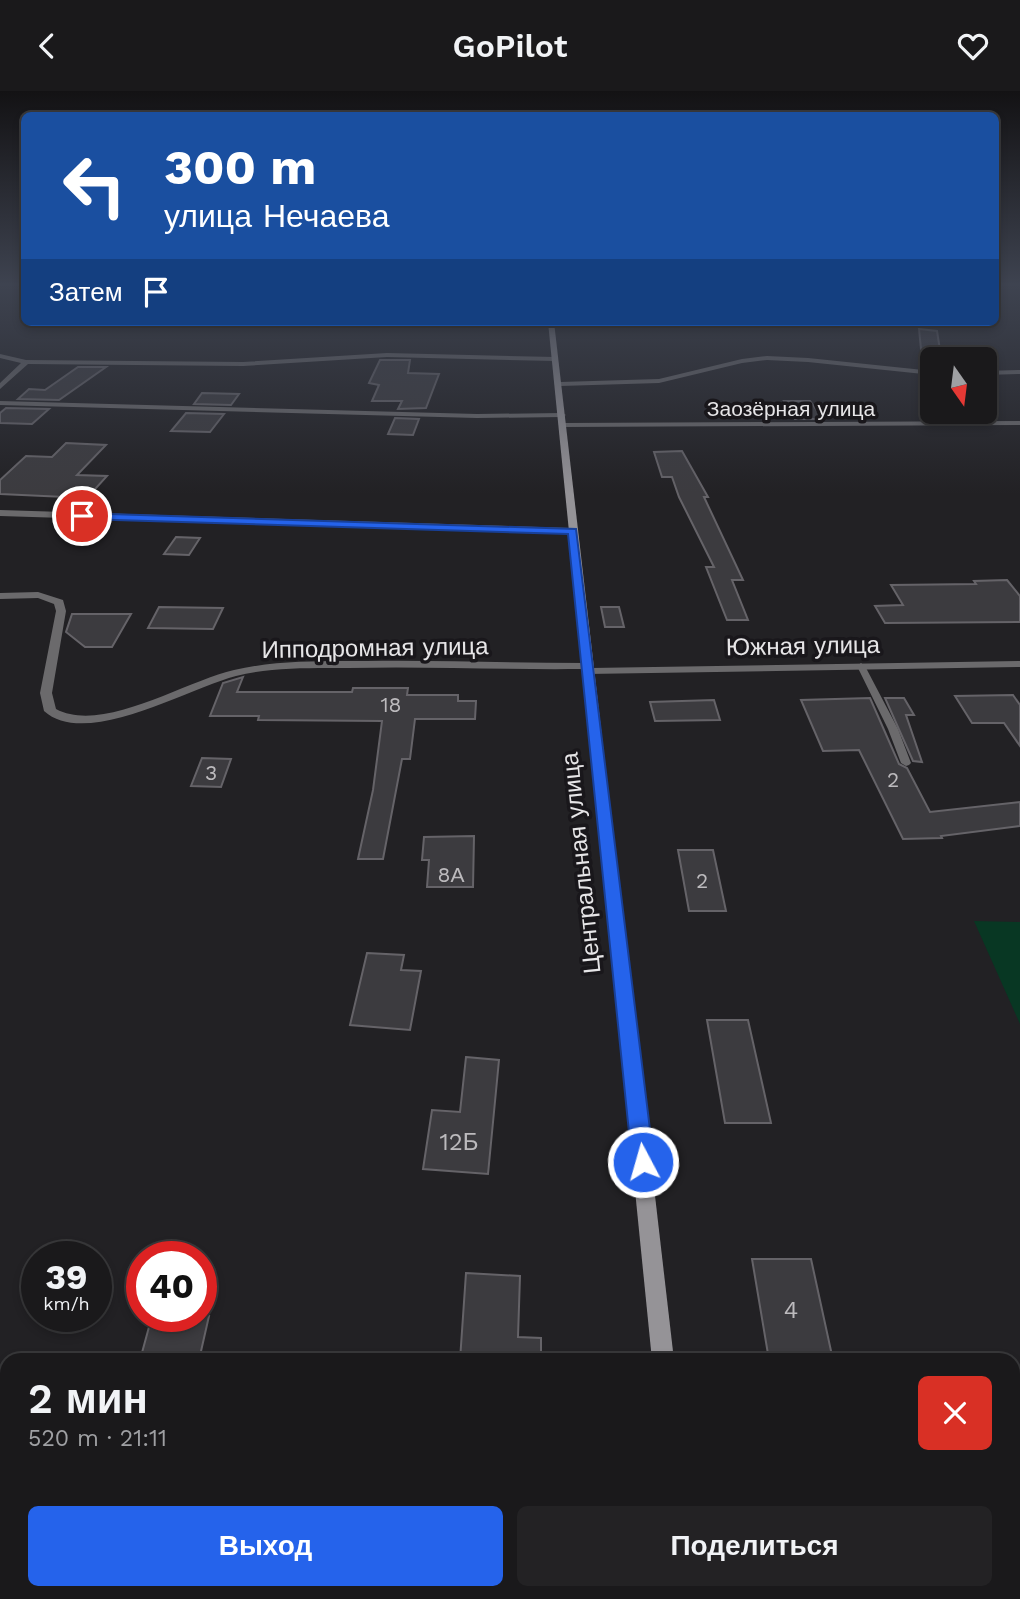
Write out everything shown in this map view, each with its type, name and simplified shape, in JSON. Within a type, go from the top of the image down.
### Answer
[{"type":"street","name":"Центральная улица","points":[[554,353],[560,384],[572,531],[662,1353]]},
{"type":"street","points":[[0,356],[26,362],[243,364],[387,355],[555,359]]},
{"type":"street","points":[[560,384],[668,380],[698,374],[738,360],[766,358],[794,359],[881,371],[920,372]]},
{"type":"street","points":[[0,387],[26,362]]},
{"type":"street","points":[[998,373],[1020,372]]},
{"type":"street","points":[[0,403],[563,420]]},
{"type":"street","points":[[0,513],[572,531]]},
{"type":"street","name":"Ипподромная улица","points":[[0,596],[37,595],[51,597],[59,602],[61,611],[46,693],[50,711],[66,719],[90,718],[128,710],[209,680],[280,667],[389,664],[587,668]]},
{"type":"street","name":"Южная улица","points":[[587,668],[1020,664]]},
{"type":"lane","name":"Заозёрная улица","points":[[563,420],[1020,423]]},
{"type":"lane","points":[[861,666],[893,729],[906,763]]},
{"type":"green space","points":[[974,921],[1020,922],[1020,1024]]},
{"type":"building","points":[[380,360],[410,360],[408,373],[439,374],[426,408],[398,409],[402,401],[372,401],[379,385],[369,383]]},
{"type":"building","points":[[78,367],[106,367],[59,400],[18,399],[29,389],[45,390]]},
{"type":"building","points":[[202,393],[239,394],[231,405],[194,404]]},
{"type":"building","points":[[784,401],[810,401],[823,419],[795,419]]},
{"type":"building","points":[[6,408],[49,409],[32,424],[0,423],[0,413]]},
{"type":"building","points":[[186,413],[224,414],[210,432],[171,431]]},
{"type":"building","points":[[395,418],[419,419],[413,435],[388,434]]},
{"type":"building","points":[[66,443],[106,445],[77,475],[107,476],[87,498],[0,494],[0,480],[26,456],[52,457]]},
{"type":"building","points":[[682,451],[708,497],[704,497],[743,580],[732,580],[748,620],[727,620],[706,567],[714,567],[679,497],[672,477],[662,477],[654,452]]},
{"type":"building","points":[[176,537],[200,538],[189,555],[164,554]]},
{"type":"building","points":[[1007,580],[1020,596],[1020,622],[885,623],[875,606],[903,605],[891,585],[976,584],[974,581]]},
{"type":"building","points":[[159,607],[223,608],[213,629],[148,628]]},
{"type":"building","points":[[601,607],[619,607],[624,627],[605,627]]},
{"type":"building","points":[[72,614],[131,614],[112,647],[85,647],[66,632]]},
{"type":"building","points":[[243,677],[237,692],[352,692],[353,688],[408,688],[407,695],[458,695],[458,701],[476,701],[475,719],[415,719],[410,759],[402,759],[383,859],[358,859],[373,790],[382,721],[258,720],[259,716],[210,716],[223,683]]},
{"type":"building","points":[[1013,695],[1020,705],[1020,746],[1004,723],[972,723],[955,696]]},
{"type":"building","points":[[870,698],[899,764],[907,768],[930,812],[1020,802],[1020,826],[941,836],[942,838],[903,839],[859,750],[823,751],[801,700]]},
{"type":"building","points":[[885,698],[904,698],[914,715],[906,715],[922,762],[913,761]]},
{"type":"building","points":[[714,700],[720,720],[655,721],[650,702]]},
{"type":"building","points":[[202,758],[231,759],[221,787],[191,786]]},
{"type":"building","points":[[474,836],[473,887],[427,887],[429,860],[422,860],[424,837]]},
{"type":"building","points":[[678,850],[713,850],[726,911],[689,911]]},
{"type":"building","points":[[367,953],[404,955],[401,970],[421,971],[410,1030],[350,1025]]},
{"type":"building","points":[[707,1020],[748,1020],[771,1123],[725,1123]]},
{"type":"building","points":[[466,1057],[499,1060],[488,1174],[423,1169],[432,1110],[460,1112]]},
{"type":"building","points":[[752,1259],[811,1259],[831,1353],[768,1353]]},
{"type":"building","points":[[466,1273],[520,1276],[518,1337],[541,1338],[541,1353],[460,1353]]},
{"type":"building","points":[[148,1332],[205,1332],[201,1353],[142,1353]]},
{"type":"route","points":[[82,516],[572,531],[643,1162]]}]
